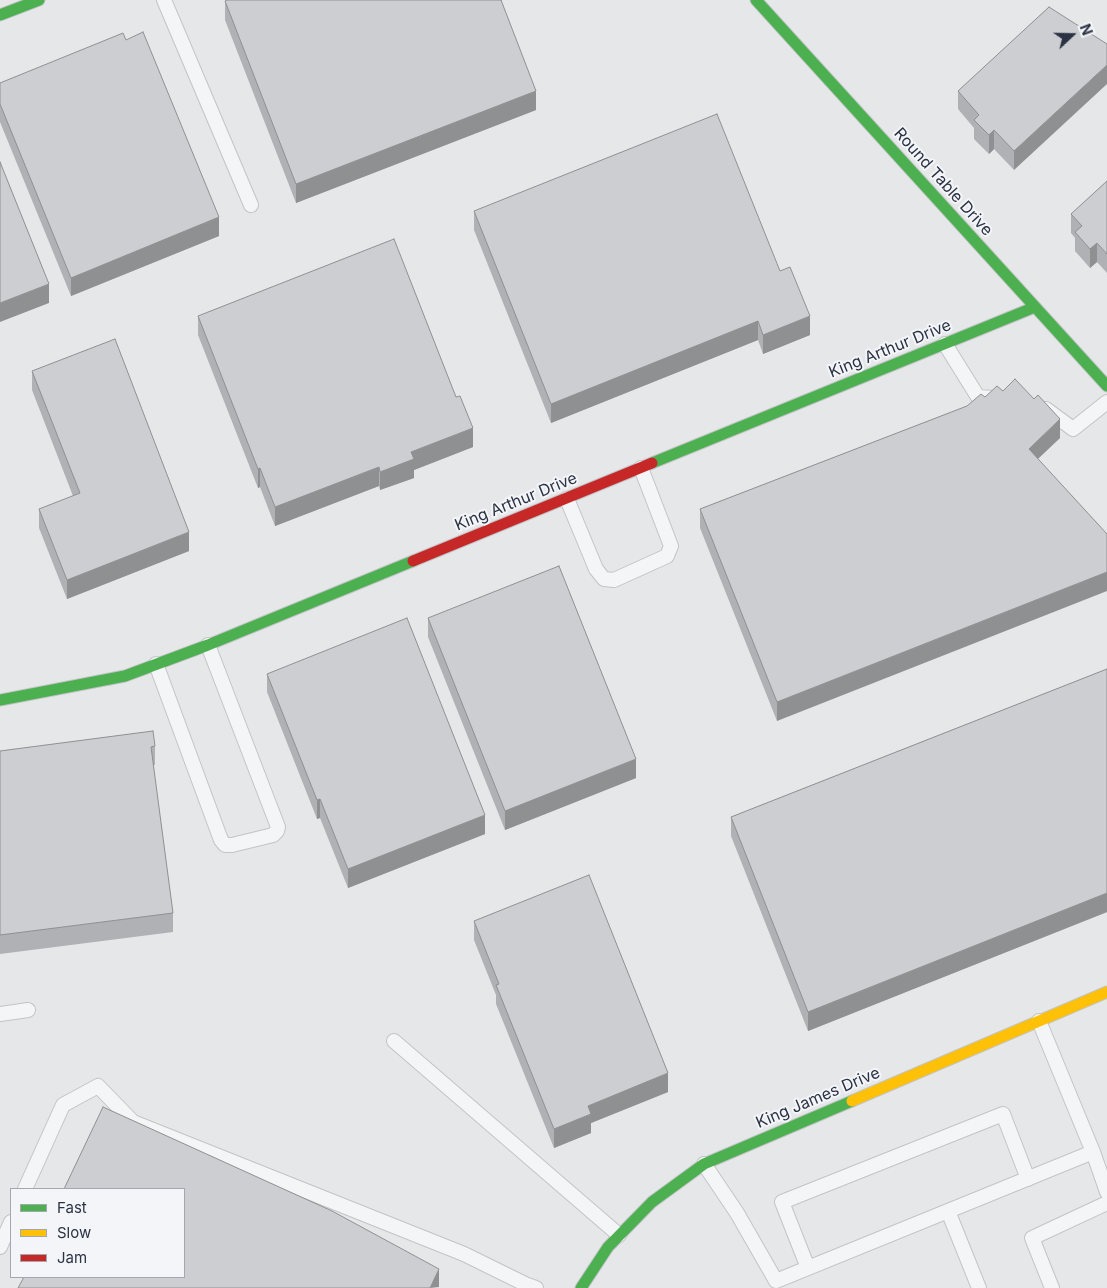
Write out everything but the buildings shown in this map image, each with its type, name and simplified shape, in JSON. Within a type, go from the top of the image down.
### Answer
[{"type":"street","points":[[0,15],[39,0]]},
{"type":"street","name":"Round Table Drive","points":[[756,0],[1107,386]]},
{"type":"street","name":"King Arthur Drive","points":[[0,700],[125,676],[208,645],[1035,307]]},
{"type":"street","name":"King James Drive","points":[[581,1288],[608,1247],[619,1235],[652,1202],[704,1164],[1107,992]]},
{"type":"lane","points":[[164,0],[251,205]]},
{"type":"lane","points":[[945,344],[978,397],[996,398],[1009,395]]},
{"type":"lane","points":[[1036,402],[1073,429],[1107,402]]},
{"type":"lane","points":[[567,499],[596,569],[604,579],[614,580],[667,556],[671,546],[641,468]]},
{"type":"lane","points":[[156,664],[221,840],[225,844],[232,845],[274,835],[278,827],[208,645]]},
{"type":"lane","points":[[0,1014],[28,1010]]},
{"type":"lane","points":[[1039,1021],[1093,1152],[1107,1192]]},
{"type":"lane","points":[[394,1041],[619,1235]]},
{"type":"lane","points":[[25,1188],[62,1105],[98,1086],[133,1122],[464,1254],[536,1288]]},
{"type":"lane","points":[[808,1268],[782,1202],[1003,1114],[1028,1179]]},
{"type":"lane","points":[[704,1164],[737,1213],[776,1281],[1093,1152]]},
{"type":"lane","points":[[1052,1288],[1032,1238],[1107,1203]]},
{"type":"lane","points":[[948,1211],[979,1288]]},
{"type":"lane","points":[[0,1247],[10,1224]]},
{"type":"traffic: fast","points":[[0,15],[39,0]]},
{"type":"traffic: fast","points":[[756,0],[1107,386]]},
{"type":"traffic: fast","points":[[652,463],[1035,307]]},
{"type":"traffic: fast","points":[[0,700],[125,676],[208,645],[413,561]]},
{"type":"traffic: fast","points":[[581,1288],[608,1247],[652,1202],[704,1164],[852,1101]]},
{"type":"traffic: slow","points":[[852,1101],[1107,992]]},
{"type":"traffic: jam","points":[[413,561],[652,463]]}]
